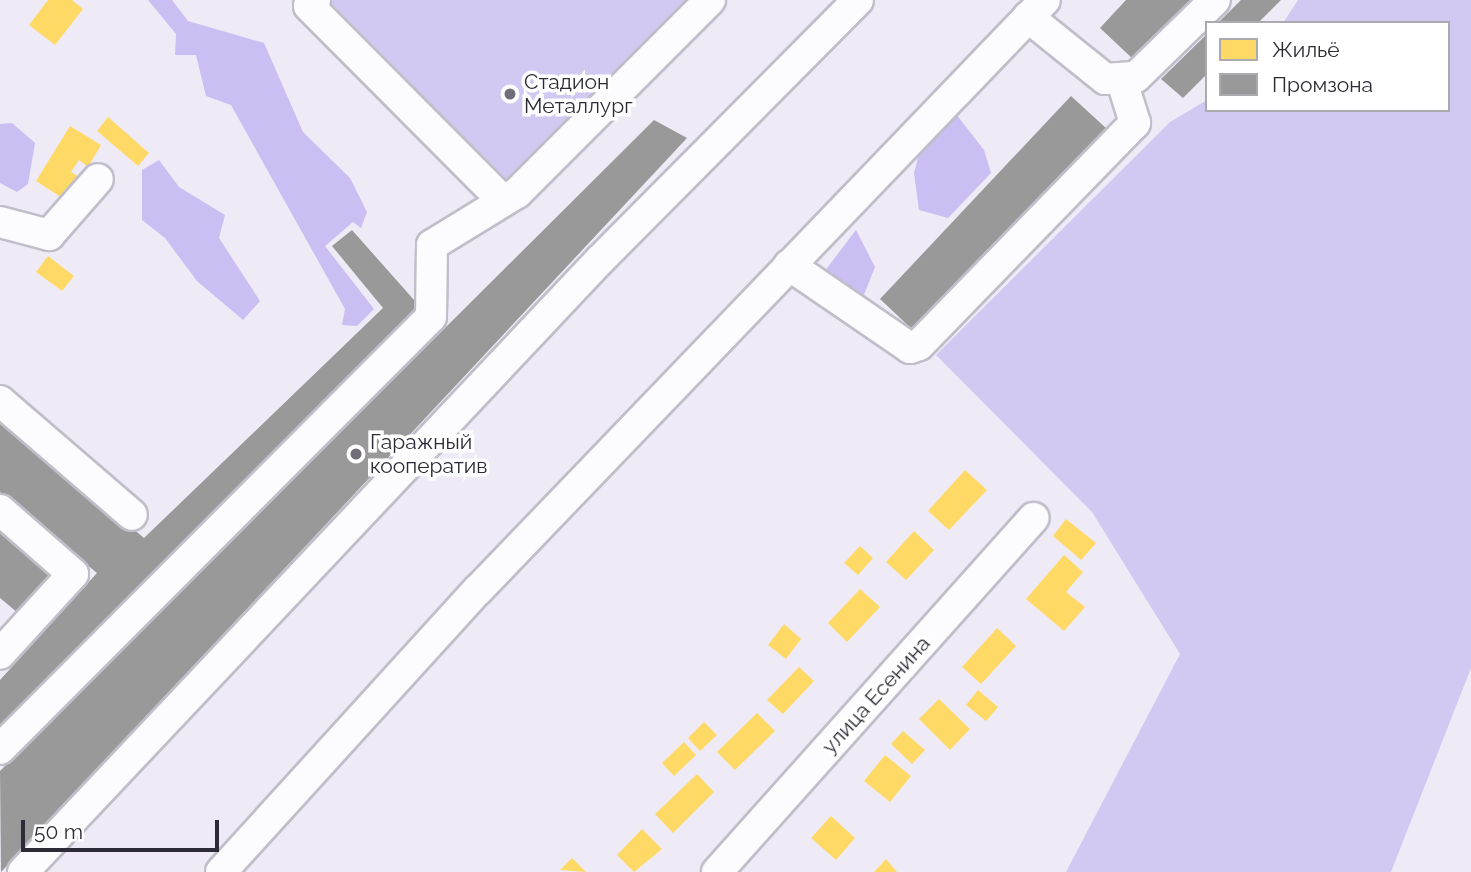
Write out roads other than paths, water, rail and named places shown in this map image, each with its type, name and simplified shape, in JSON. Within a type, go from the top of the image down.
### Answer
[{"type":"street","points":[[315,0],[309,6],[503,201]]},
{"type":"street","points":[[0,749],[431,317],[432,245],[503,201],[710,0]]},
{"type":"street","points":[[23,872],[600,260],[858,0]]},
{"type":"street","points":[[221,872],[478,590],[1037,8],[1105,79],[1136,77],[1215,0]]},
{"type":"street","points":[[789,265],[911,348],[919,345],[1135,122],[1121,78]]},
{"type":"street","points":[[0,222],[49,235],[98,179]]},
{"type":"street","points":[[0,401],[132,515]]},
{"type":"street","points":[[0,510],[73,574],[5,638]]},
{"type":"street","name":"улица Есенина","points":[[717,872],[1034,518]]},
{"type":"place","name":"Стадион Металлург","points":[[510,94]]},
{"type":"place","name":"Гаражный кооператив","points":[[356,454]]}]
